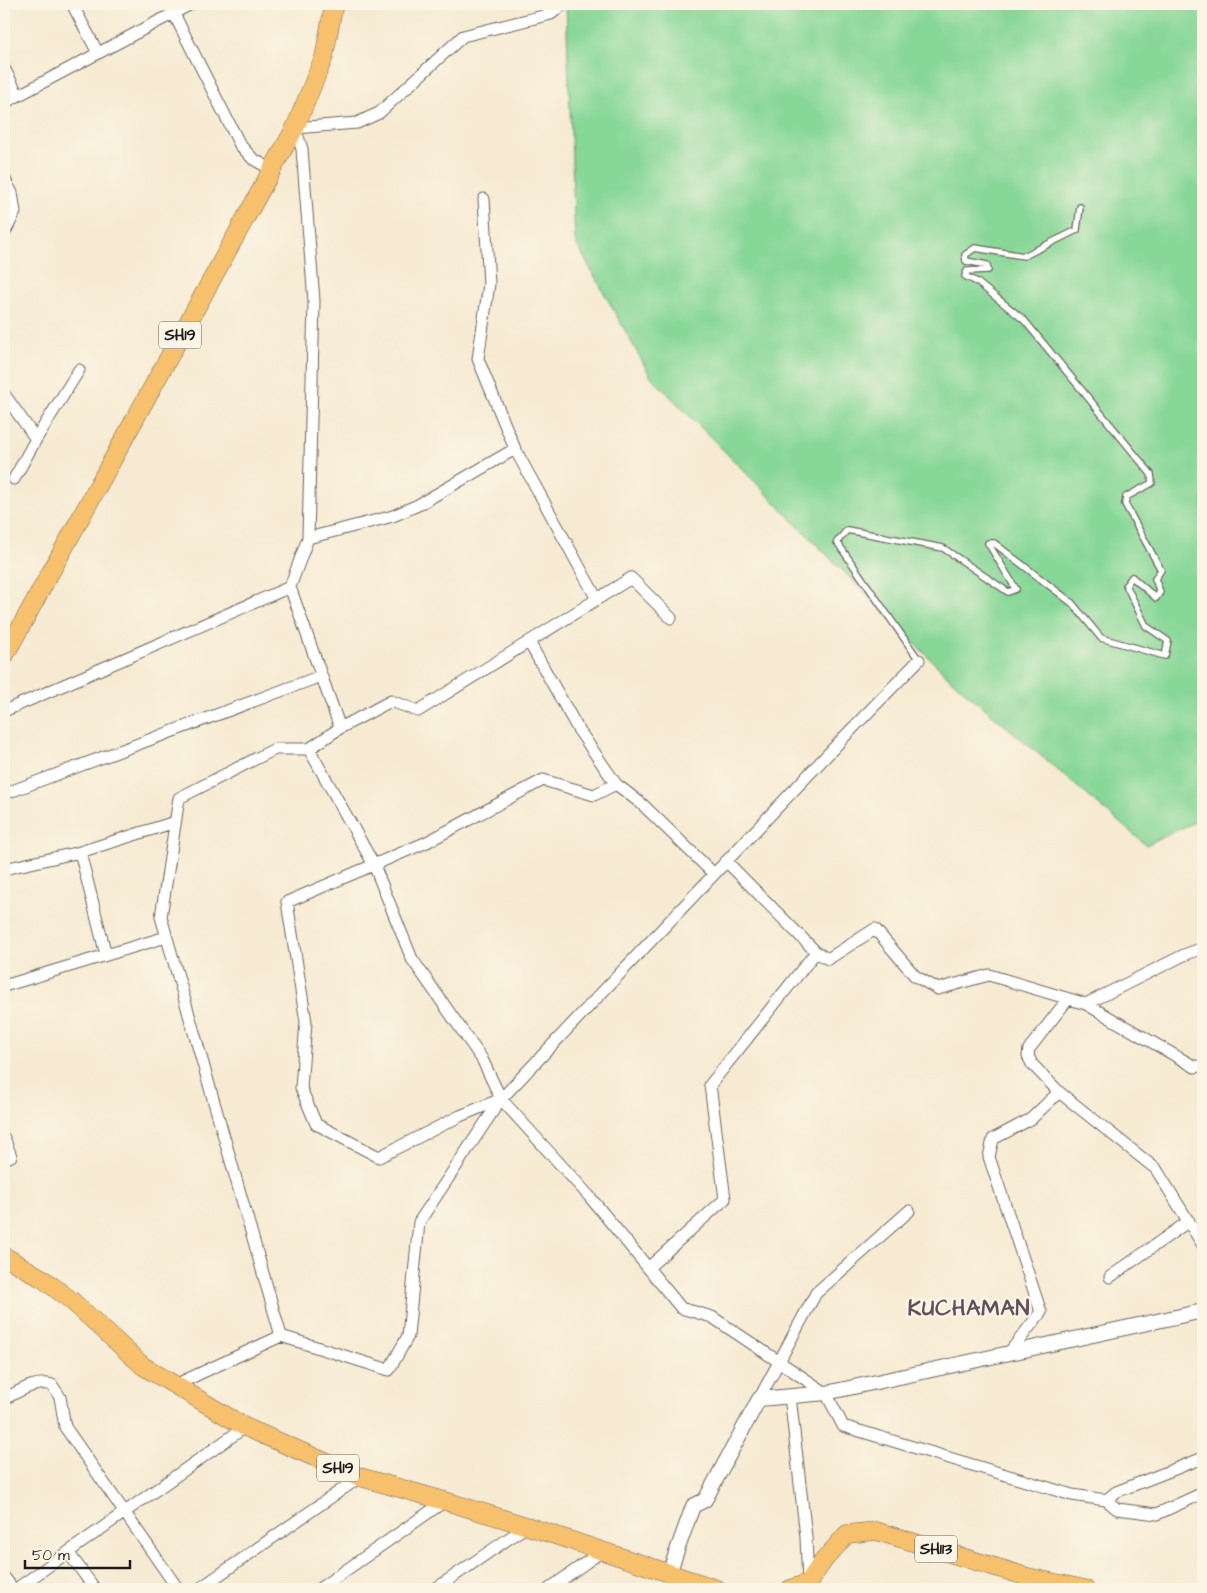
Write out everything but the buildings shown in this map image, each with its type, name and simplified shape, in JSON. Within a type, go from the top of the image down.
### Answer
[{"type":"main road","name":"SH19","points":[[4,657],[295,128],[324,57],[334,4]]},
{"type":"main road","name":"SH19","points":[[4,1256],[44,1278],[144,1366],[245,1427],[360,1477],[527,1526],[717,1589]]},
{"type":"main road","name":"SH113","points":[[809,1586],[824,1560],[847,1534],[876,1531],[1028,1577],[1085,1589]]},
{"type":"main road","points":[[790,1589],[809,1586]]},
{"type":"street","points":[[72,4],[98,53]]},
{"type":"street","points":[[4,103],[98,53],[171,8],[191,4]]},
{"type":"street","points":[[340,728],[290,586],[308,538],[314,301],[302,149],[295,128],[358,123],[379,113],[463,36],[551,14],[564,4]]},
{"type":"street","points":[[171,8],[240,145],[253,159],[271,169]]},
{"type":"street","points":[[4,68],[18,95]]},
{"type":"street","points":[[4,178],[12,193],[15,212],[4,234]]},
{"type":"street","points":[[484,199],[489,284],[478,359],[515,449],[597,599]]},
{"type":"street","points":[[14,479],[36,439],[79,370]]},
{"type":"street","points":[[4,394],[36,439]]},
{"type":"street","points":[[308,538],[393,516],[418,505],[515,449]]},
{"type":"street","points":[[281,1336],[161,917],[179,798],[275,749],[309,750],[340,728],[391,700],[418,711],[632,578],[671,618]]},
{"type":"street","points":[[4,711],[290,586]]},
{"type":"street","points":[[530,642],[578,729],[616,784],[643,806],[714,874]]},
{"type":"street","points":[[175,1385],[281,1336],[390,1370],[408,1336],[419,1222],[500,1099],[919,660]]},
{"type":"street","points":[[4,794],[321,676]]},
{"type":"street","points":[[309,750],[374,865],[412,959],[482,1059],[500,1099],[588,1196],[681,1308],[712,1317],[826,1393],[843,1426],[1072,1495],[1106,1500],[1117,1509],[1157,1514],[1203,1493]]},
{"type":"street","points":[[500,1099],[460,1116],[379,1157],[316,1124],[301,1088],[306,1022],[287,902],[427,842],[543,780],[594,795],[616,784]]},
{"type":"street","points":[[4,869],[80,852],[175,822]]},
{"type":"street","points":[[80,852],[106,955]]},
{"type":"street","points":[[726,861],[816,952],[828,959],[875,929],[915,976],[938,989],[988,975],[1086,1004],[1195,1067],[1203,1065]]},
{"type":"street","points":[[4,986],[166,937]]},
{"type":"street","points":[[1086,1004],[1184,955],[1203,948]]},
{"type":"street","points":[[648,1268],[725,1199],[710,1085],[816,952]]},
{"type":"street","points":[[1068,999],[1029,1049],[1028,1056],[1032,1064],[1059,1092],[1156,1169],[1203,1245]]},
{"type":"street","points":[[1009,1353],[1041,1312],[989,1157],[993,1139],[1032,1119],[1059,1092]]},
{"type":"street","points":[[4,1138],[12,1156],[4,1160]]},
{"type":"street","points":[[669,1573],[693,1506],[705,1500],[816,1293],[909,1211]]},
{"type":"street","points":[[1110,1278],[1189,1221]]},
{"type":"street","points":[[759,1399],[826,1393],[1203,1311]]},
{"type":"street","points":[[4,1400],[31,1386],[46,1383],[52,1385],[60,1397],[65,1427],[178,1589]]},
{"type":"street","points":[[790,1396],[806,1537],[809,1586]]},
{"type":"street","points":[[4,1577],[14,1589],[245,1427]]},
{"type":"street","points":[[1106,1500],[1116,1492],[1203,1458]]},
{"type":"street","points":[[199,1589],[360,1477]]},
{"type":"street","points":[[319,1589],[445,1501]]},
{"type":"street","points":[[435,1589],[527,1526]]},
{"type":"street","points":[[549,1589],[602,1551]]},
{"type":"street","points":[[68,1552],[95,1589]]},
{"type":"lane","points":[[919,660],[837,542],[847,530],[943,548],[1008,592],[1016,589],[988,544],[994,542],[1072,603],[1101,638],[1165,656],[1168,641],[1146,626],[1126,585],[1132,577],[1156,598],[1160,592],[1155,579],[1161,570],[1125,504],[1126,496],[1152,483],[1151,474],[1024,320],[977,282],[965,276],[967,271],[988,270],[987,266],[966,261],[965,255],[975,248],[1024,256],[1077,230],[1080,207]]},
{"type":"green space","points":[[566,4],[1203,4],[1203,818],[1146,845],[948,677],[651,377],[575,241]]},
{"type":"district","name":"KUCHAMAN","points":[[969,1308]]}]
